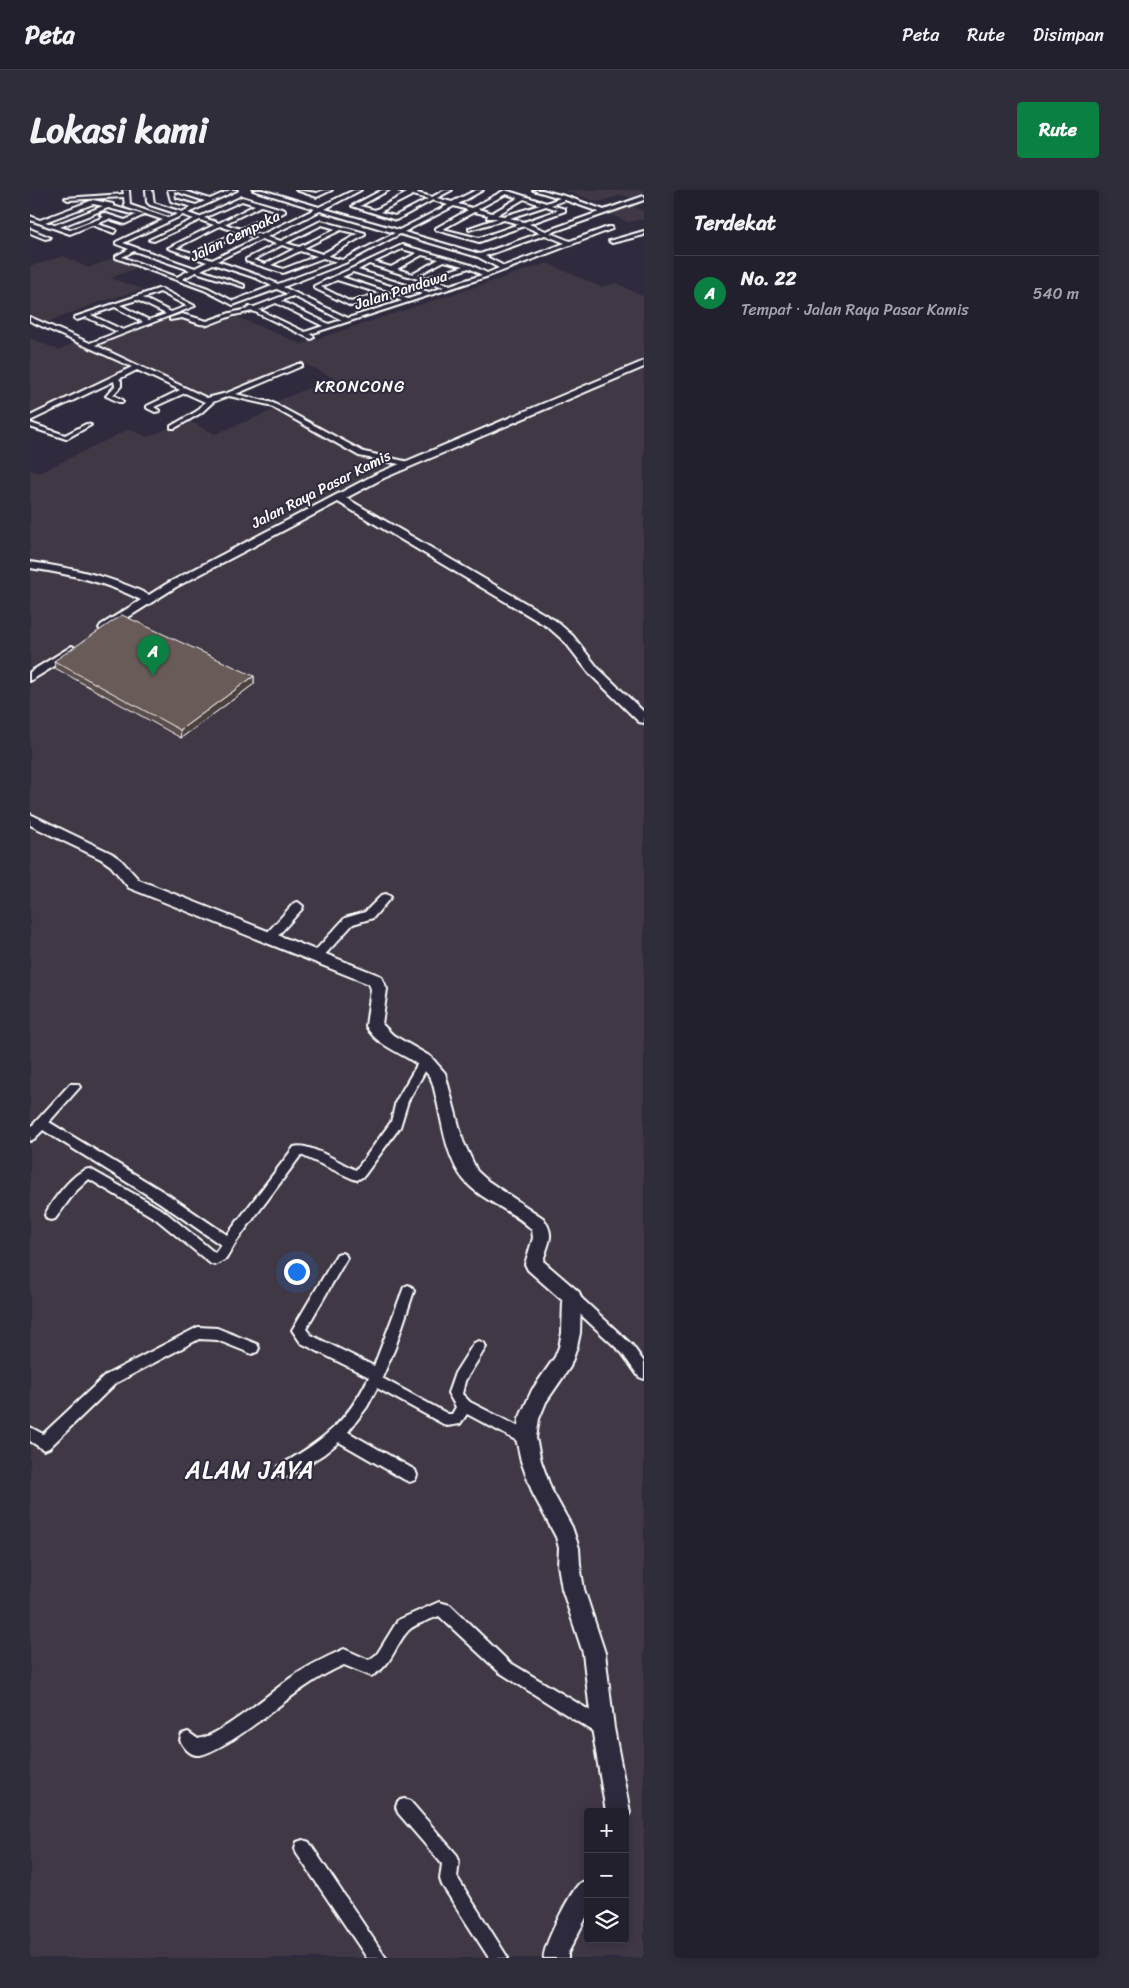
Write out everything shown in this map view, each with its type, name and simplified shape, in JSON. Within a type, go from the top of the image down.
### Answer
[{"type":"street","points":[[67,208],[69,190]]},
{"type":"street","points":[[149,190],[151,203],[323,256],[356,270],[430,294]]},
{"type":"street","points":[[171,190],[173,200],[197,207]]},
{"type":"street","points":[[176,190],[211,201]]},
{"type":"street","points":[[234,190],[118,243],[242,286]]},
{"type":"street","points":[[256,190],[440,243],[480,256],[503,268]]},
{"type":"street","points":[[281,197],[298,190],[318,195],[329,190]]},
{"type":"street","name":"Jalan Cempaka","points":[[177,279],[358,190]]},
{"type":"street","points":[[386,190],[355,206],[396,218],[449,190]]},
{"type":"street","points":[[401,190],[525,224],[570,243]]},
{"type":"street","points":[[363,221],[419,190]]},
{"type":"street","points":[[133,249],[118,256],[126,262],[177,279],[233,303],[340,264],[480,190]]},
{"type":"street","points":[[536,190],[566,198],[603,212]]},
{"type":"street","points":[[68,198],[126,192],[127,206],[168,220]]},
{"type":"street","points":[[217,192],[224,194]]},
{"type":"street","points":[[505,192],[524,197],[563,210],[479,240],[456,235],[438,228],[505,192]]},
{"type":"street","points":[[471,229],[524,197]]},
{"type":"street","points":[[440,243],[471,229],[566,198]]},
{"type":"street","points":[[480,256],[644,198]]},
{"type":"street","points":[[152,240],[242,199],[283,212],[192,256]]},
{"type":"street","points":[[33,221],[92,202],[111,205],[142,215],[125,222],[94,212]]},
{"type":"street","points":[[171,246],[261,204]]},
{"type":"street","points":[[54,227],[111,205]]},
{"type":"street","points":[[137,221],[151,215]]},
{"type":"street","points":[[33,221],[70,232],[109,217]]},
{"type":"street","points":[[585,218],[593,221]]},
{"type":"street","points":[[321,222],[341,228],[363,234],[323,256],[284,271],[248,260],[321,222]]},
{"type":"street","points":[[94,224],[114,231]]},
{"type":"street","name":"Jalan Pandawa","points":[[305,334],[487,276],[503,268],[610,228],[601,224]]},
{"type":"street","points":[[266,266],[341,228]]},
{"type":"street","points":[[30,232],[47,238]]},
{"type":"street","points":[[612,241],[644,234]]},
{"type":"street","points":[[135,235],[262,279],[347,320]]},
{"type":"street","points":[[387,293],[351,304],[316,287],[402,247],[469,266],[487,276]]},
{"type":"street","points":[[392,270],[422,253]]},
{"type":"street","points":[[413,276],[443,259]]},
{"type":"street","points":[[371,263],[451,287]]},
{"type":"street","points":[[427,280],[469,266]]},
{"type":"street","points":[[234,289],[262,279]]},
{"type":"street","points":[[336,279],[409,301]]},
{"type":"street","points":[[336,279],[372,297]]},
{"type":"street","points":[[77,318],[160,290],[191,304],[191,306],[122,332],[92,346]]},
{"type":"street","points":[[217,295],[226,292]]},
{"type":"street","points":[[92,346],[178,316],[207,324],[232,314],[255,309],[293,294]]},
{"type":"street","points":[[325,298],[332,295]]},
{"type":"street","points":[[137,297],[171,314]]},
{"type":"street","points":[[310,303],[318,300]]},
{"type":"street","points":[[238,301],[312,338]]},
{"type":"street","points":[[276,301],[328,326]]},
{"type":"street","points":[[115,305],[149,322]]},
{"type":"street","points":[[86,315],[122,332]]},
{"type":"street","points":[[30,320],[92,346],[210,401]]},
{"type":"street","name":"Jalan Raya Pasar Kamis","points":[[30,677],[172,585],[339,498],[406,464],[644,364]]},
{"type":"street","points":[[173,427],[198,412],[210,401],[300,365]]},
{"type":"street","points":[[30,420],[138,367]]},
{"type":"street","points":[[114,379],[118,381],[118,386],[109,396],[121,401]]},
{"type":"street","points":[[158,411],[149,407],[186,390]]},
{"type":"street","points":[[229,394],[275,405],[362,454],[406,464]]},
{"type":"street","points":[[30,425],[66,437],[88,425]]},
{"type":"street","points":[[339,498],[552,624],[569,639],[594,670],[644,719]]},
{"type":"street","points":[[30,566],[74,571],[100,578],[148,599]]},
{"type":"street","points":[[30,819],[106,856],[116,863],[134,884],[201,913],[318,956],[376,980],[379,989],[373,1019],[374,1026],[387,1039],[425,1061],[439,1077],[447,1113],[465,1166],[482,1186],[537,1223],[541,1228],[542,1238],[534,1264],[627,1349],[643,1369]]},
{"type":"street","points":[[318,956],[350,921],[369,915],[386,897]]},
{"type":"street","points":[[269,938],[298,906]]},
{"type":"street","points":[[50,1215],[71,1188],[86,1174],[90,1174],[160,1216],[215,1260],[222,1255],[231,1239],[298,1150],[305,1151],[351,1174],[360,1173],[396,1124],[402,1101],[425,1061]]},
{"type":"street","points":[[30,1136],[74,1087]]},
{"type":"street","points":[[41,1123],[163,1198],[229,1244]]},
{"type":"street","points":[[340,1258],[298,1330],[306,1339],[376,1377],[447,1420],[455,1420],[465,1406]]},
{"type":"street","points":[[284,1471],[321,1448],[338,1434],[360,1405],[376,1377],[408,1291]]},
{"type":"street","points":[[572,1298],[571,1333],[568,1347],[563,1361],[538,1396],[528,1420],[526,1438],[530,1461],[543,1494],[566,1534],[574,1588],[594,1653],[603,1728],[617,1808]]},
{"type":"street","points":[[30,1433],[44,1443],[111,1379],[198,1334],[217,1334],[252,1348]]},
{"type":"street","points":[[479,1347],[456,1384],[454,1392],[457,1398],[465,1406],[526,1438]]},
{"type":"street","points":[[338,1434],[410,1476]]},
{"type":"street","points":[[188,1740],[194,1746],[202,1747],[239,1727],[301,1680],[336,1660],[344,1657],[371,1668],[382,1659],[403,1626],[439,1609],[445,1610],[493,1658],[513,1674],[603,1728]]},
{"type":"street","points":[[404,1807],[451,1860],[448,1879],[499,1958]]},
{"type":"street","points":[[303,1848],[377,1958]]},
{"type":"street","points":[[552,1956],[584,1898]]},
{"type":"shaded area","points":[[563,190],[644,190],[644,196],[635,199],[622,195],[598,202]]},
{"type":"shaded area","points":[[630,205],[644,211],[644,219],[628,222],[607,213]]},
{"type":"shaded area","points":[[64,256],[88,268],[111,259],[136,268],[111,278],[143,289],[97,303],[45,323],[30,317],[30,266]]},
{"type":"shaded area","points":[[547,263],[601,287],[616,283],[644,297],[644,1958],[30,1958],[30,470],[39,473],[129,429],[148,437],[187,420],[215,434],[276,409],[268,405],[333,378],[304,363],[207,399],[138,366],[30,417],[30,338],[59,350],[80,340],[96,345],[183,313],[206,319],[230,314],[301,344]]},
{"type":"building","points":[[122,615],[254,676],[180,730],[54,661]]},
{"type":"place","name":"No. 22","points":[[153,676]]},
{"type":"district","name":"KRONCONG","points":[[360,386]]},
{"type":"district","name":"ALAM JAYA","points":[[250,1470]]}]
